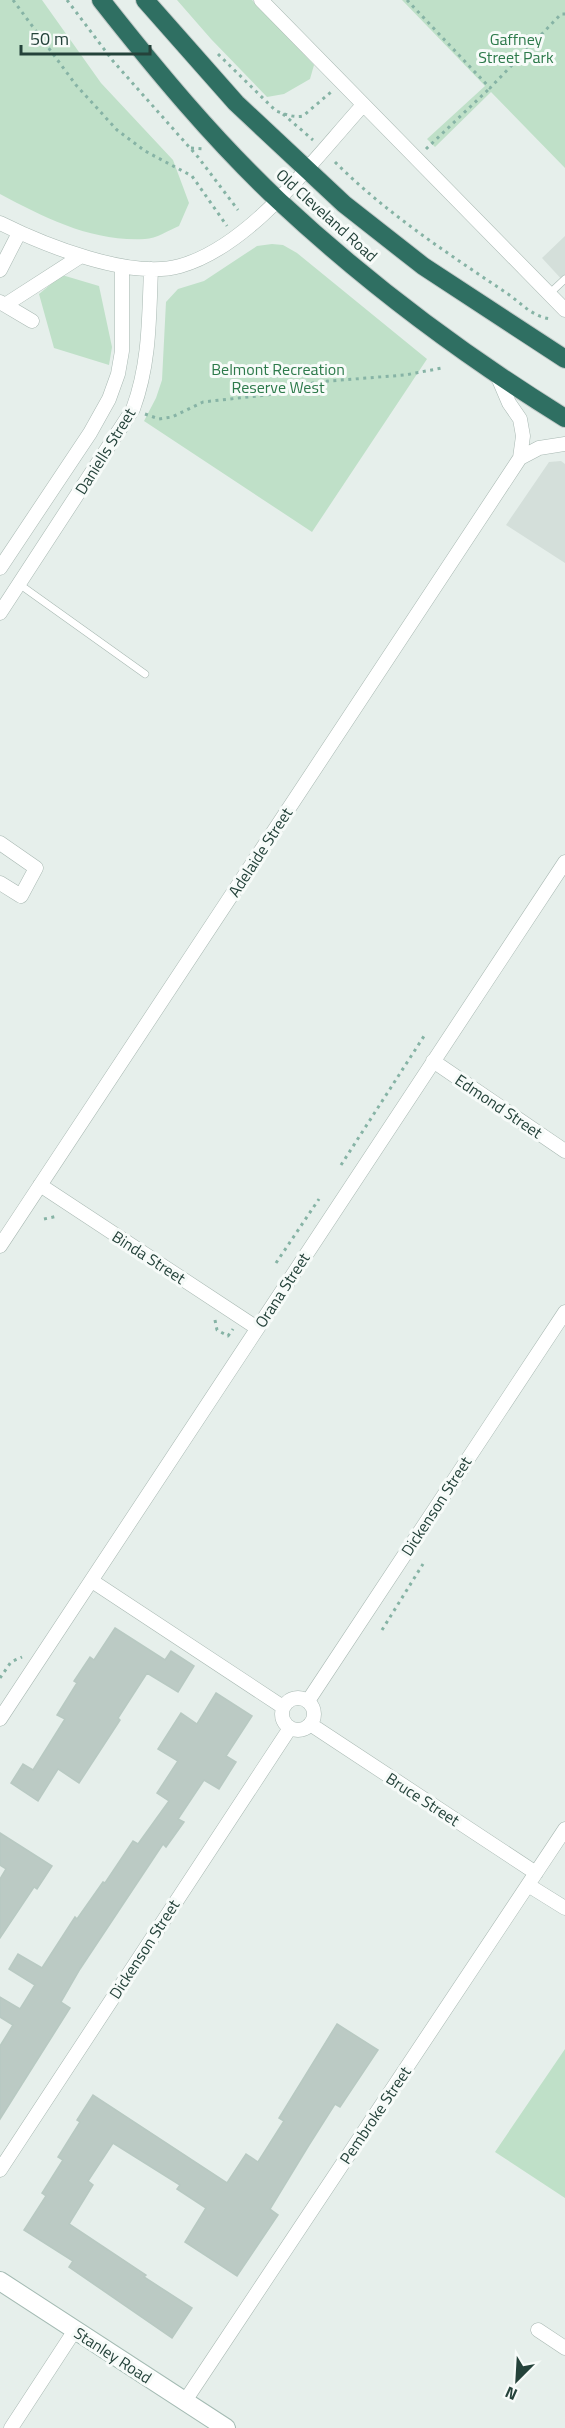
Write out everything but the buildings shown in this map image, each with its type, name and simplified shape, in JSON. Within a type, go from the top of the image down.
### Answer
[{"type":"highway","name":"Old Cleveland Road","points":[[101,0],[191,109],[277,199],[413,315],[497,375],[565,418]]},
{"type":"highway","name":"Old Cleveland Road","points":[[145,0],[236,103],[344,204],[413,259],[565,359]]},
{"type":"main road","name":"Stanley Road","points":[[0,2281],[226,2428]]},
{"type":"street","points":[[261,0],[548,295],[561,315]]},
{"type":"street","name":"Old Cleveland Road","points":[[306,168],[363,105]]},
{"type":"street","points":[[0,223],[19,233],[81,256],[122,266],[151,269],[178,267],[212,254],[236,238],[261,218],[306,168]]},
{"type":"street","points":[[0,270],[19,233]]},
{"type":"street","points":[[32,321],[3,304],[81,256]]},
{"type":"street","name":"Daniells Street","points":[[0,568],[90,432],[109,399],[118,374],[122,351],[122,266]]},
{"type":"street","name":"Daniells Street","points":[[0,613],[133,409],[142,385],[148,350],[151,269]]},
{"type":"street","points":[[497,375],[520,419],[523,436],[520,458]]},
{"type":"street","points":[[520,458],[539,448],[565,444]]},
{"type":"street","name":"Adelaide Street","points":[[0,1246],[520,458]]},
{"type":"street","points":[[0,843],[36,868],[21,896],[0,883]]},
{"type":"street","name":"Orana Street","points":[[0,1719],[565,862]]},
{"type":"street","name":"Edmond Street","points":[[433,1061],[565,1150]]},
{"type":"street","name":"Binda Street","points":[[40,1185],[257,1328]]},
{"type":"street","name":"Dickenson Street","points":[[308,1701],[565,1312]]},
{"type":"street","points":[[92,1581],[283,1707]]},
{"type":"street","points":[[290,1699],[308,1701],[314,1714],[310,1724],[302,1730],[290,1728],[282,1717],[283,1707],[290,1699]]},
{"type":"street","name":"Bruce Street","points":[[310,1724],[536,1873]]},
{"type":"street","name":"Dickenson Street","points":[[0,2170],[290,1728]]},
{"type":"street","name":"Pembroke Street","points":[[185,2401],[565,1829]]},
{"type":"street","points":[[528,1885],[565,1908]]},
{"type":"street","points":[[11,2428],[75,2330]]},
{"type":"street","points":[[538,2330],[565,2348]]},
{"type":"lane","points":[[548,295],[565,279]]},
{"type":"lane","points":[[19,584],[144,674]]},
{"type":"path","points":[[13,0],[76,85],[117,130],[145,151],[192,176],[236,238]]},
{"type":"path","points":[[67,0],[113,61],[198,157],[238,210]]},
{"type":"path","points":[[407,0],[490,88]]},
{"type":"path","points":[[416,159],[490,88],[561,14],[565,14]]},
{"type":"path","points":[[212,47],[276,111],[283,114],[303,116],[333,90]]},
{"type":"path","points":[[283,114],[361,188],[458,262],[534,314],[561,315]]},
{"type":"path","points":[[143,413],[159,419],[172,417],[203,402],[275,394],[316,382],[405,375],[442,368]]},
{"type":"path","points":[[248,384],[251,397]]},
{"type":"path","points":[[341,1164],[426,1033]]},
{"type":"path","points":[[276,1263],[319,1198]]},
{"type":"path","points":[[382,1630],[423,1564]]},
{"type":"path","points":[[0,1678],[11,1662],[21,1657],[28,1647]]},
{"type":"shaded area","points":[[565,236],[565,283],[542,258]]},
{"type":"shaded area","points":[[561,461],[565,464],[565,563],[506,525],[549,462]]},
{"type":"green space","points":[[0,0],[42,0],[101,83],[173,160],[189,203],[179,226],[149,239],[106,237],[52,220],[0,194]]},
{"type":"green space","points":[[177,0],[252,0],[314,65],[310,79],[284,94],[267,97]]},
{"type":"green space","name":"Gaffney Street Park","points":[[402,0],[565,0],[565,168],[491,92],[435,147],[427,139],[485,86]]},
{"type":"green space","name":"Belmont Recreation Reserve West","points":[[283,245],[297,253],[427,359],[312,532],[144,421],[162,380],[166,302],[178,289],[204,281],[257,246]]},
{"type":"green space","points":[[62,275],[99,286],[112,347],[109,365],[54,348],[39,294]]},
{"type":"green space","points":[[565,2049],[565,2198],[495,2152]]}]
